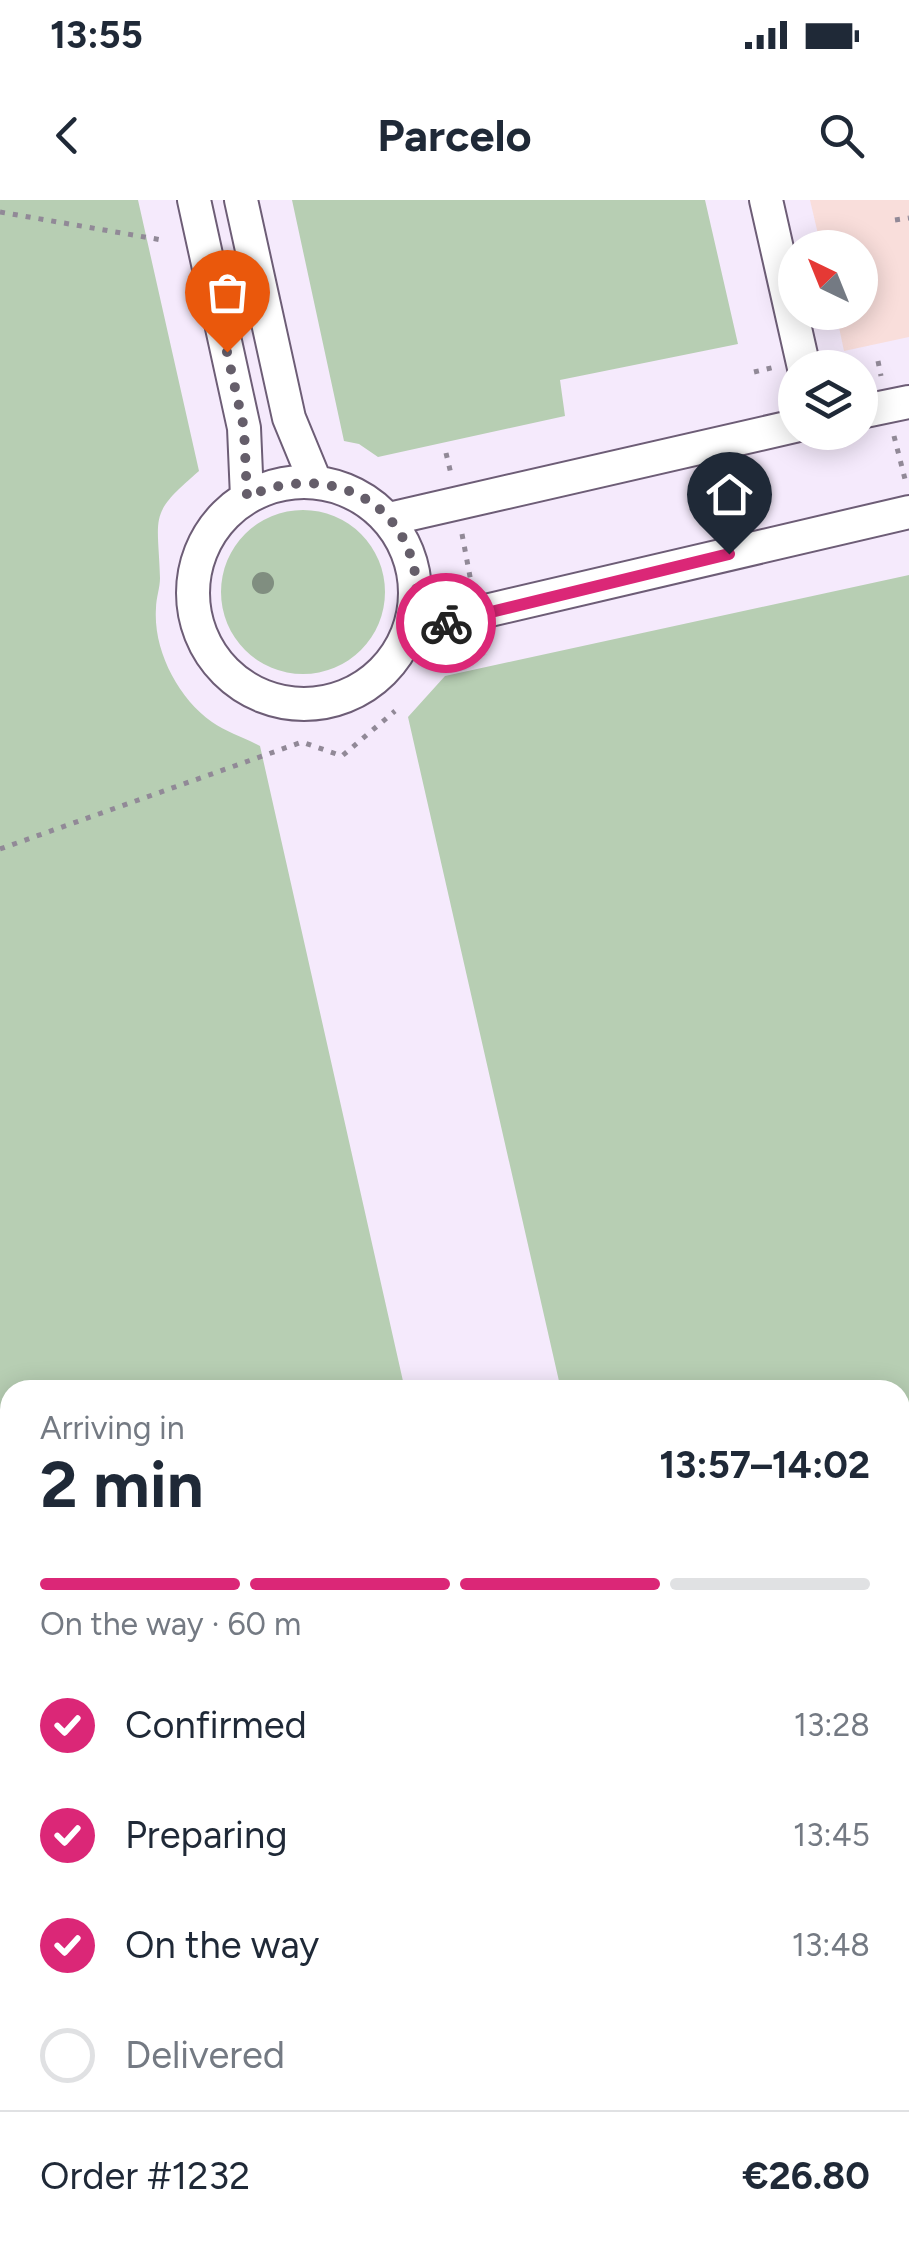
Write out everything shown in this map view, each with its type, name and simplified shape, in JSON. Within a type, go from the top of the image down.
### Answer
[{"type":"street","points":[[194,200],[244,428],[247,497]]},
{"type":"street","points":[[241,200],[289,418],[314,481]]},
{"type":"street","points":[[766,200],[800,350]]},
{"type":"street","points":[[878,408],[909,402]]},
{"type":"street","points":[[389,519],[778,430]]},
{"type":"street","points":[[314,481],[368,500],[389,519],[406,544],[415,574],[416,604],[409,634],[390,665],[362,689],[329,703],[297,705],[266,699],[238,684],[216,662],[200,635],[192,604],[194,573],[204,543],[222,517],[247,497],[280,484],[314,481]]},
{"type":"street","points":[[409,634],[477,613],[909,512]]},
{"type":"path","points":[[0,212],[162,240]]},
{"type":"path","points":[[895,220],[909,218]]},
{"type":"path","points":[[446,453],[485,655]]},
{"type":"path","points":[[0,849],[302,742],[342,756],[396,711]]},
{"type":"shaded area","points":[[810,200],[909,200],[909,337],[844,350],[840,330],[878,330],[878,230],[817,230]]},
{"type":"green space","points":[[0,200],[138,200],[199,471],[171,497],[160,517],[156,608],[159,640],[170,672],[188,700],[217,726],[260,746],[403,1380],[0,1380]]},
{"type":"green space","points":[[292,200],[705,200],[738,344],[560,380],[565,416],[378,457],[359,444],[344,441]]},
{"type":"green space","points":[[303,510],[334,516],[361,534],[379,561],[385,592],[379,623],[361,650],[334,668],[303,674],[272,668],[245,650],[227,623],[221,592],[227,561],[245,534],[272,516]]},
{"type":"green space","points":[[909,575],[909,1380],[559,1380],[408,717],[445,676]]},
{"type":"way so far","points":[[227,352],[244,428],[247,497],[268,487],[314,481],[368,500],[389,519],[406,544],[415,574],[416,604],[409,634],[446,623]]},
{"type":"route","points":[[446,623],[729,554]]}]
